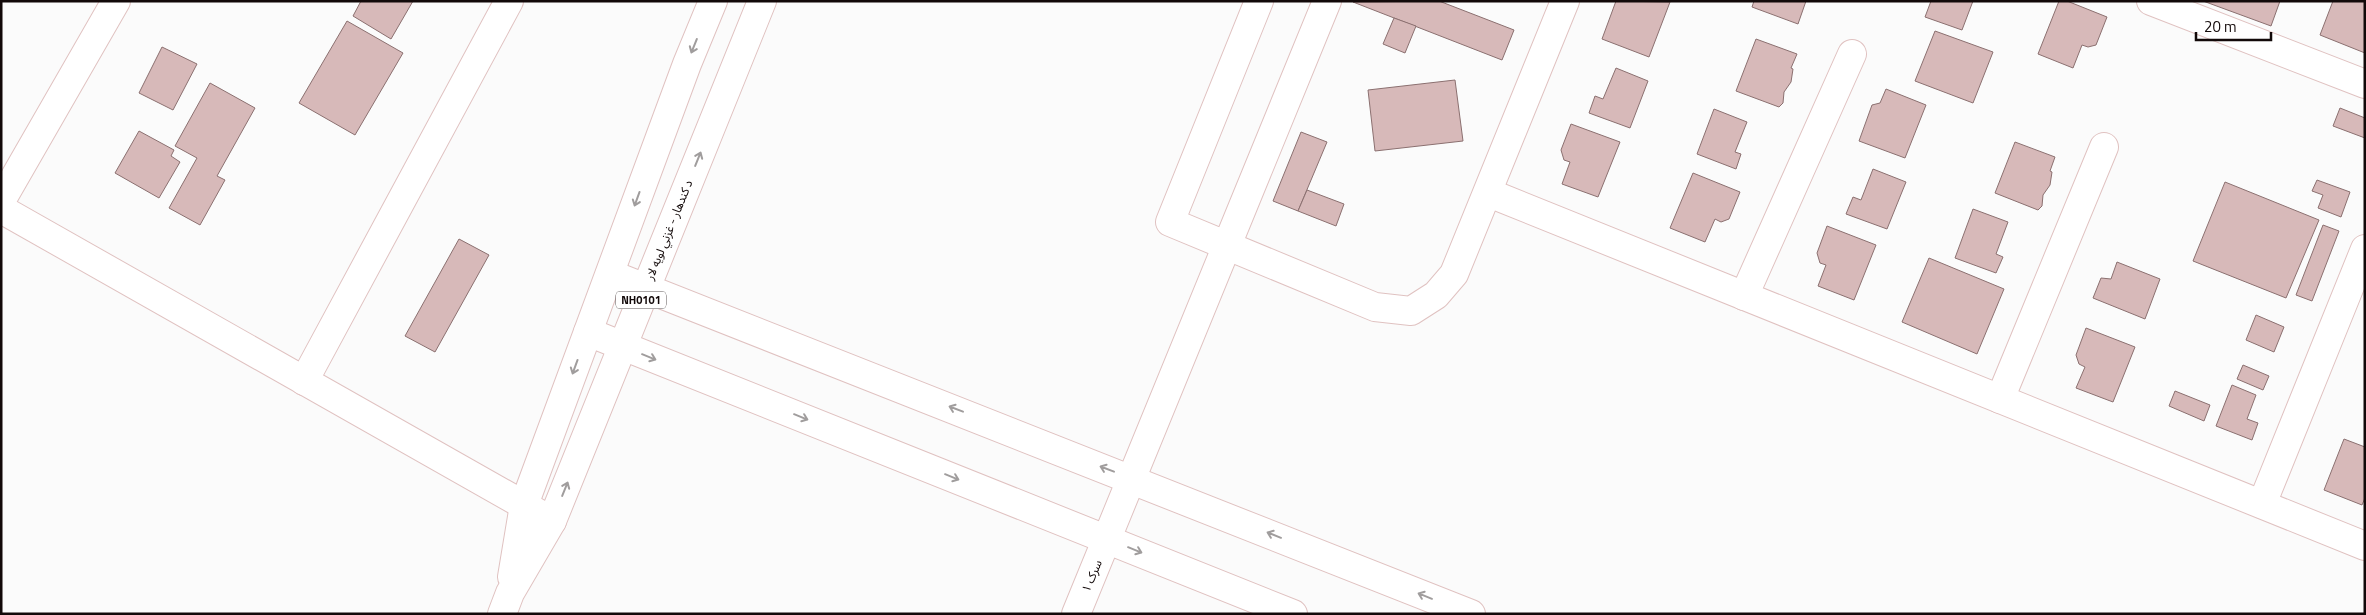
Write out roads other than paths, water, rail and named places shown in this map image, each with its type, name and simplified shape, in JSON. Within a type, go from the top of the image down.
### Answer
[{"type":"main road","points":[[1,201],[116,1]]},
{"type":"main road","points":[[304,381],[509,1]]},
{"type":"main road","name":"د کندهار - غزني لويه لار","points":[[506,604],[524,505],[687,64],[713,1]]},
{"type":"main road","name":"د کندهار - غزني لويه لار","points":[[506,604],[552,521],[762,1]]},
{"type":"main road","points":[[1258,1],[1170,222],[1374,307],[1411,311],[1436,295],[1454,274],[1565,1]]},
{"type":"main road","name":"سرک ۱","points":[[1076,614],[1228,247],[1327,1]]},
{"type":"main road","points":[[2152,1],[2365,84]]},
{"type":"main road","points":[[1744,296],[1852,54]]},
{"type":"main road","points":[[2000,399],[2104,147]]},
{"type":"main road","points":[[1488,193],[2365,546]]},
{"type":"main road","points":[[1,209],[552,521]]},
{"type":"main road","points":[[2262,504],[2365,249]]},
{"type":"main road","points":[[610,274],[1132,478],[1470,614]]},
{"type":"main road","points":[[588,332],[1293,614]]}]
